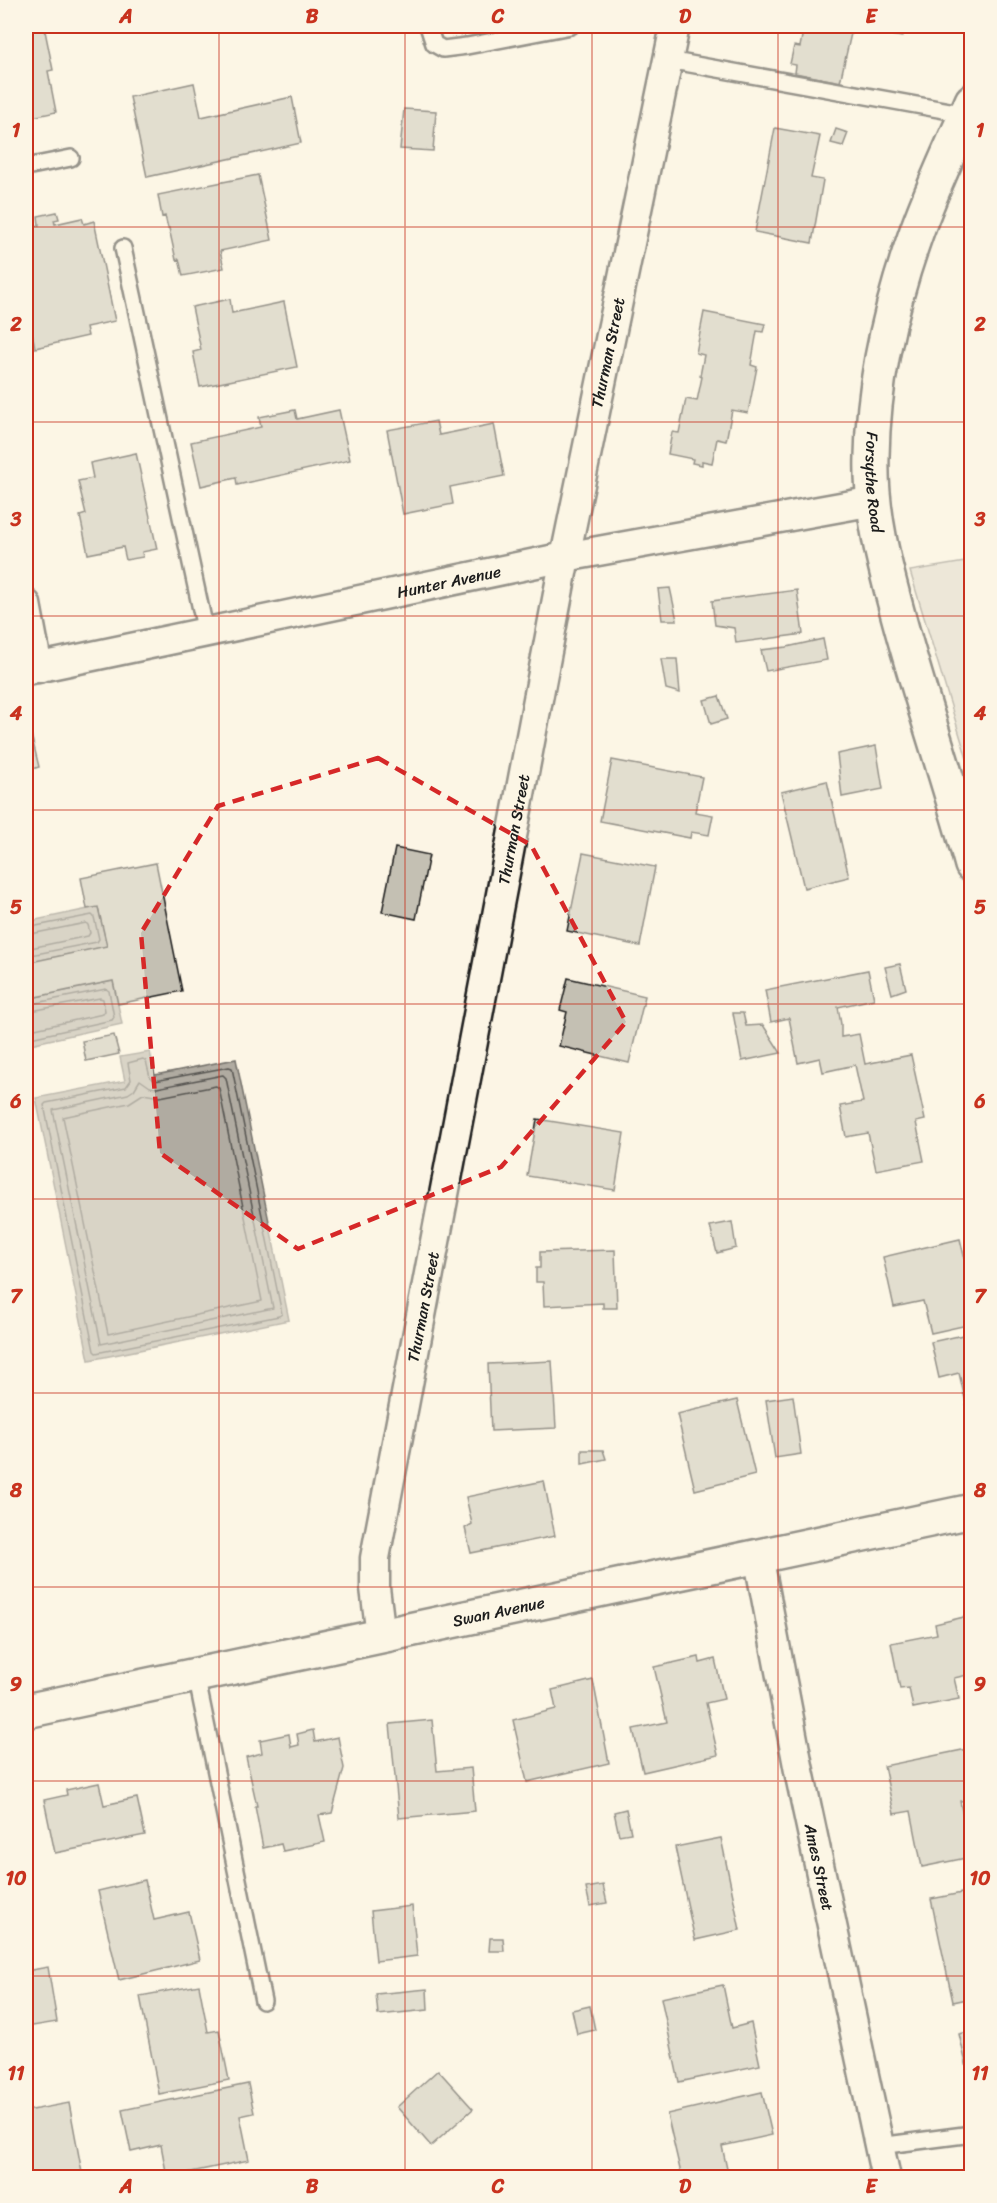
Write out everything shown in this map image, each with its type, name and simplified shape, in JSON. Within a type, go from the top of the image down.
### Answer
[{"type":"street","name":"Thurman Street","points":[[381,1636],[375,1587],[375,1558],[565,557],[675,26]]},
{"type":"street","name":"Forsythe Road","points":[[969,107],[914,239],[896,297],[886,339],[875,411],[872,458],[874,501],[879,537],[891,590],[972,865]]},
{"type":"street","name":"Hunter Avenue","points":[[32,669],[565,557],[874,501]]},
{"type":"street","points":[[26,604],[32,669]]},
{"type":"street","name":"Swan Avenue","points":[[26,1711],[972,1511]]},
{"type":"street","name":"Ames Street","points":[[759,1555],[799,1771],[886,2178]]},
{"type":"lane","points":[[428,26],[434,44],[443,48],[467,46],[571,26]]},
{"type":"lane","points":[[668,60],[969,107]]},
{"type":"lane","points":[[26,167],[71,158]]},
{"type":"lane","points":[[123,248],[206,633]]},
{"type":"lane","points":[[196,1675],[263,2001]]},
{"type":"lane","points":[[879,2146],[972,2134]]},
{"type":"highlighted area","points":[[378,758],[531,845],[626,1022],[501,1167],[298,1249],[160,1153],[141,933],[218,806]]},
{"type":"shaded area","points":[[972,561],[971,772],[910,571]]},
{"type":"water","points":[[98,907],[107,946],[26,963],[26,922]]},
{"type":"water","points":[[113,981],[122,1024],[26,1045],[26,999]]},
{"type":"water","points":[[150,1052],[155,1075],[236,1059],[289,1320],[89,1360],[36,1098],[125,1081],[120,1057]]},
{"type":"building","points":[[26,26],[44,26],[53,70],[48,71],[56,112],[28,118],[26,121]]},
{"type":"building","points":[[804,26],[905,26],[902,37],[852,29],[840,82],[795,73],[796,65],[790,64],[794,46],[800,47]]},
{"type":"building","points":[[194,83],[201,117],[292,97],[301,143],[147,177],[130,97]]},
{"type":"building","points":[[404,109],[436,111],[433,151],[400,149]]},
{"type":"building","points":[[775,128],[820,136],[811,178],[823,180],[812,243],[755,232]]},
{"type":"building","points":[[836,129],[848,133],[843,146],[831,143]]},
{"type":"building","points":[[258,175],[272,240],[220,251],[224,268],[183,276],[179,259],[176,260],[165,216],[162,217],[158,195]]},
{"type":"building","points":[[57,212],[59,219],[54,220],[55,224],[82,218],[84,224],[94,221],[115,321],[86,327],[88,336],[35,348],[26,301],[26,229],[39,225],[38,216]]},
{"type":"building","points":[[230,299],[232,313],[284,302],[297,367],[200,387],[193,352],[201,350],[192,307]]},
{"type":"building","points":[[704,312],[765,324],[763,332],[757,331],[751,365],[757,367],[748,413],[732,410],[726,441],[717,439],[712,463],[702,461],[702,465],[692,463],[693,459],[668,454],[672,432],[679,433],[686,399],[697,401],[704,355],[696,353]]},
{"type":"building","points":[[295,410],[297,419],[339,410],[350,460],[237,485],[236,478],[201,486],[191,442],[261,427],[259,417]]},
{"type":"building","points":[[436,421],[439,435],[494,424],[504,476],[450,487],[453,504],[403,514],[387,430]]},
{"type":"building","points":[[136,453],[157,549],[142,552],[143,557],[126,560],[123,547],[88,554],[80,516],[86,514],[78,481],[93,478],[90,463]]},
{"type":"building","points":[[670,588],[677,620],[662,620],[658,589]]},
{"type":"building","points":[[797,590],[803,634],[736,643],[734,628],[715,625],[712,601]]},
{"type":"building","points":[[823,639],[827,660],[766,671],[761,650]]},
{"type":"building","points":[[661,659],[677,659],[680,693],[666,689]]},
{"type":"building","points":[[719,696],[727,719],[711,724],[704,700]]},
{"type":"building","points":[[31,734],[39,767],[26,771],[26,735]]},
{"type":"building","points":[[876,746],[883,789],[842,797],[837,754]]},
{"type":"building","points":[[612,760],[702,777],[695,812],[713,815],[709,835],[691,832],[690,838],[600,821]]},
{"type":"building","points":[[827,781],[849,877],[804,888],[781,792]]},
{"type":"building","points":[[395,848],[429,855],[416,919],[382,912]]},
{"type":"building","points":[[583,853],[655,867],[640,946],[567,931]]},
{"type":"building","points":[[156,863],[182,991],[118,1004],[113,981],[26,999],[26,963],[107,946],[98,907],[87,909],[81,878]]},
{"type":"building","points":[[900,964],[906,989],[892,994],[885,967]]},
{"type":"building","points":[[868,970],[874,999],[838,1007],[841,1037],[859,1034],[865,1064],[911,1055],[925,1120],[916,1122],[924,1161],[876,1170],[868,1133],[846,1137],[840,1106],[863,1102],[855,1065],[823,1072],[820,1058],[798,1063],[789,1018],[771,1022],[765,990]]},
{"type":"building","points":[[568,978],[645,996],[629,1063],[559,1046],[567,1012],[560,1010]]},
{"type":"building","points":[[733,1013],[743,1013],[746,1026],[763,1025],[781,1053],[742,1061]]},
{"type":"building","points":[[114,1035],[119,1054],[86,1061],[82,1041]]},
{"type":"building","points":[[537,1119],[624,1133],[615,1190],[527,1176]]},
{"type":"building","points":[[732,1222],[736,1248],[717,1253],[710,1226]]},
{"type":"building","points":[[960,1239],[972,1289],[972,1324],[931,1333],[923,1301],[894,1307],[883,1257]]},
{"type":"building","points":[[615,1250],[617,1308],[603,1308],[603,1303],[544,1306],[543,1282],[536,1282],[536,1268],[540,1268],[540,1252]]},
{"type":"building","points":[[972,1333],[972,1416],[969,1416],[959,1373],[939,1378],[931,1342]]},
{"type":"building","points":[[552,1361],[556,1428],[491,1431],[488,1364]]},
{"type":"building","points":[[793,1396],[801,1454],[775,1458],[766,1400]]},
{"type":"building","points":[[737,1400],[755,1475],[695,1490],[677,1414]]},
{"type":"building","points":[[582,1450],[603,1450],[606,1459],[582,1464]]},
{"type":"building","points":[[544,1481],[555,1536],[471,1553],[465,1528],[472,1524],[466,1497]]},
{"type":"building","points":[[964,1617],[966,1624],[972,1623],[972,1674],[954,1678],[959,1699],[913,1708],[909,1688],[900,1689],[891,1643],[937,1634],[935,1624]]},
{"type":"building","points":[[699,1657],[700,1663],[715,1659],[724,1699],[706,1703],[718,1755],[643,1772],[633,1729],[667,1722],[654,1667]]},
{"type":"building","points":[[593,1680],[609,1763],[527,1782],[513,1720],[556,1709],[552,1690]]},
{"type":"building","points":[[432,1720],[437,1771],[471,1768],[475,1811],[399,1818],[390,1724]]},
{"type":"building","points":[[313,1730],[315,1742],[338,1737],[344,1768],[332,1813],[319,1815],[325,1842],[283,1851],[281,1844],[263,1848],[255,1806],[257,1806],[246,1757],[262,1753],[260,1740],[289,1734],[291,1747],[299,1745],[297,1734]]},
{"type":"building","points":[[972,1748],[972,1799],[960,1801],[971,1857],[922,1867],[911,1811],[894,1814],[884,1766]]},
{"type":"building","points":[[99,1783],[104,1805],[137,1798],[145,1835],[55,1853],[44,1800],[67,1795],[66,1790]]},
{"type":"building","points":[[626,1809],[631,1833],[619,1835],[614,1812]]},
{"type":"building","points":[[721,1838],[740,1930],[695,1940],[675,1847]]},
{"type":"building","points":[[145,1880],[154,1920],[189,1912],[200,1960],[119,1980],[98,1891]]},
{"type":"building","points":[[603,1885],[607,1903],[590,1906],[586,1888]]},
{"type":"building","points":[[972,1891],[972,1998],[953,2002],[931,1899]]},
{"type":"building","points":[[412,1906],[417,1956],[376,1961],[371,1911]]},
{"type":"building","points":[[490,1938],[503,1938],[504,1951],[489,1951]]},
{"type":"building","points":[[48,1967],[57,2022],[26,2027],[26,1971]]},
{"type":"building","points":[[199,1985],[208,2032],[219,2030],[229,2080],[159,2094],[140,1996]]},
{"type":"building","points":[[723,1985],[732,2028],[751,2023],[760,2065],[679,2082],[661,1998]]},
{"type":"building","points":[[427,1989],[428,2010],[378,2015],[376,1994]]},
{"type":"building","points":[[590,2006],[595,2030],[577,2034],[572,2010]]},
{"type":"building","points":[[26,2027],[30,2053],[26,2054]]},
{"type":"building","points":[[972,2031],[972,2089],[959,2034]]},
{"type":"building","points":[[438,2070],[473,2109],[431,2146],[397,2107]]},
{"type":"building","points":[[248,2084],[254,2113],[240,2116],[249,2160],[167,2177],[161,2145],[131,2152],[122,2110]]},
{"type":"building","points":[[762,2092],[772,2135],[722,2146],[729,2178],[682,2178],[667,2114]]},
{"type":"building","points":[[69,2103],[83,2178],[26,2178],[26,2111]]}]
